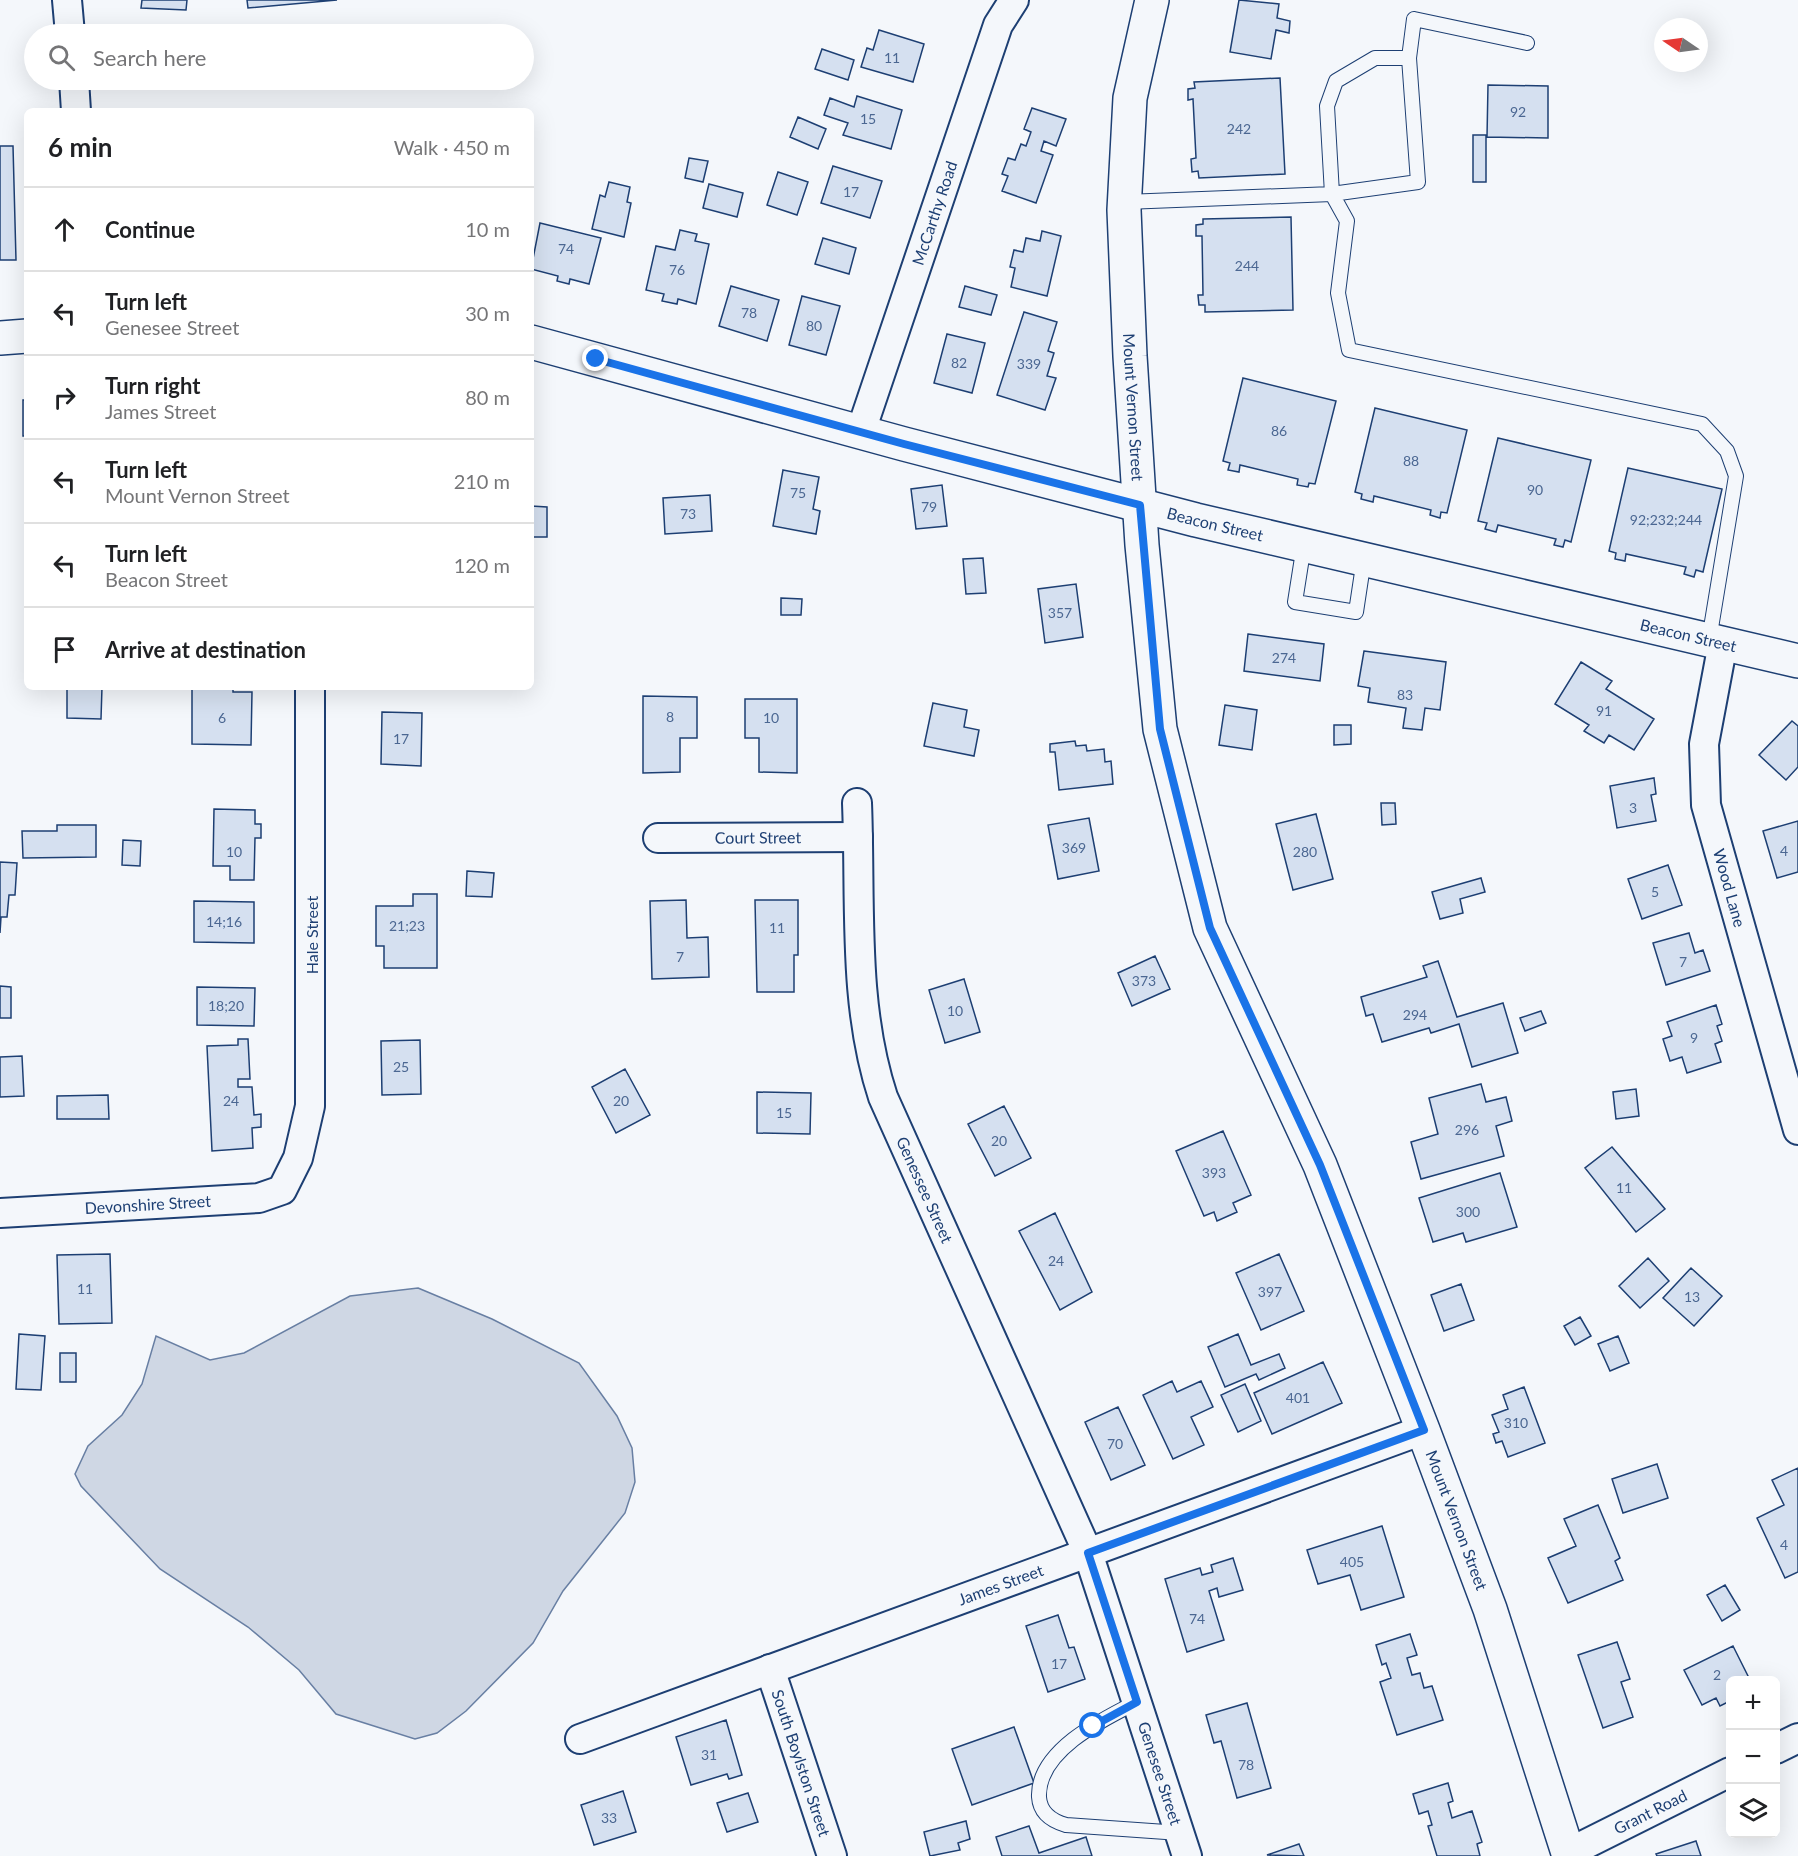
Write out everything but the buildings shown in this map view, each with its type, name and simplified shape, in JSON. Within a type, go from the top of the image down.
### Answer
[{"type":"main road","name":"Mount Vernon Street","points":[[1152,0],[1131,98],[1125,202],[1126,286],[1140,505],[1160,729],[1210,928],[1320,1165],[1424,1430],[1490,1609],[1568,1855]]},
{"type":"main road","points":[[0,338],[24,336]]},
{"type":"main road","name":"Beacon Street","points":[[534,343],[1140,505],[1798,661]]},
{"type":"street","points":[[67,0],[69,24]]},
{"type":"street","name":"McCarthy Road","points":[[861,431],[998,25],[1014,0]]},
{"type":"street","points":[[75,90],[76,108]]},
{"type":"street","name":"Wood Lane","points":[[1716,642],[1704,744],[1706,805],[1798,1130]]},
{"type":"street","name":"Hale Street","points":[[288,1179],[298,1158],[310,1106],[310,690]]},
{"type":"street","name":"Genessee Street","points":[[857,803],[862,984],[872,1063],[888,1108],[1088,1553]]},
{"type":"street","name":"Court Street","points":[[658,838],[858,837]]},
{"type":"street","name":"Devonshire Street","points":[[0,1213],[259,1198],[282,1190],[288,1179]]},
{"type":"street","name":"James Street","points":[[580,1739],[1424,1430]]},
{"type":"street","name":"Genesee Street","points":[[1088,1553],[1184,1844]]},
{"type":"street","name":"South Boylston Street","points":[[770,1669],[832,1856]]},
{"type":"street","points":[[1780,1747],[1798,1738]]},
{"type":"street","name":"Grant Road","points":[[1568,1855],[1726,1775]]},
{"type":"lane","points":[[1125,202],[1332,194],[1418,182],[1408,58],[1414,19],[1527,43]]},
{"type":"lane","points":[[1408,58],[1375,58],[1336,81],[1327,106],[1332,194],[1347,221],[1338,293],[1348,350],[1702,424],[1727,451],[1736,476],[1716,642]]},
{"type":"lane","points":[[1304,545],[1295,602],[1356,612],[1364,559]]},
{"type":"lane","points":[[1137,1702],[1093,1726],[1060,1752],[1040,1783],[1040,1802],[1049,1818],[1066,1825],[1184,1844]]},
{"type":"shaded area","points":[[418,1288],[492,1319],[579,1363],[617,1416],[632,1448],[635,1482],[625,1513],[563,1591],[533,1643],[466,1711],[437,1733],[415,1739],[336,1714],[299,1670],[248,1627],[160,1569],[81,1486],[75,1474],[88,1446],[122,1415],[142,1384],[156,1336],[210,1360],[244,1353],[350,1296]]},
{"type":"route","points":[[596,359],[904,444],[1140,505],[1160,729],[1184,832],[1210,928],[1320,1165],[1424,1430],[1088,1553],[1137,1702],[1093,1726]]}]
